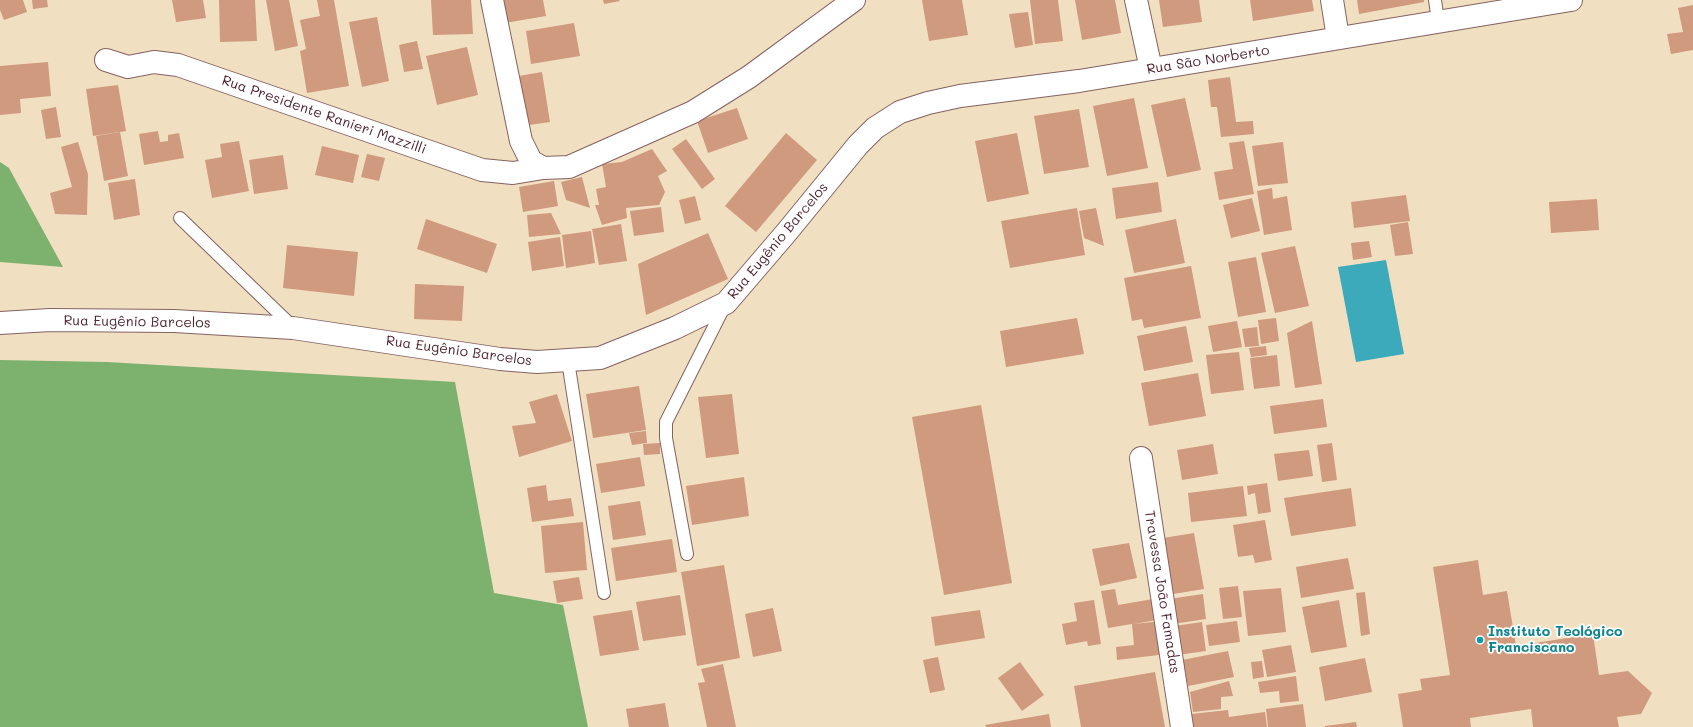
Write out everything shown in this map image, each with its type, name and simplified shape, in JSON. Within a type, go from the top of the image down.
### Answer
[{"type":"street","points":[[492,0],[521,141],[531,161],[543,168]]},
{"type":"street","name":"Rua Presidente Ranieri Mazzilli","points":[[106,60],[128,67],[154,62],[178,65],[482,170],[513,173],[543,168],[569,167],[693,112],[749,77],[854,0]]},
{"type":"street","points":[[1136,0],[1151,69]]},
{"type":"street","points":[[1332,0],[1338,38]]},
{"type":"street","name":"Rua São Norberto","points":[[858,145],[875,128],[900,112],[928,103],[960,96],[1080,81],[1570,0]]},
{"type":"street","name":"Rua Eugênio Barcelos","points":[[0,323],[50,320],[174,321],[293,328],[500,359],[536,362],[600,358],[675,328],[726,302],[786,233],[858,145]]},
{"type":"street","name":"Travessa João Famadas","points":[[1141,458],[1182,727]]},
{"type":"lane","points":[[1434,0],[1438,21]]},
{"type":"lane","points":[[180,218],[293,328]]},
{"type":"lane","points":[[687,554],[666,438],[666,422],[726,302]]},
{"type":"lane","points":[[568,361],[604,594]]},
{"type":"green space","points":[[0,162],[9,168],[63,267],[0,262]]},
{"type":"green space","points":[[0,360],[107,362],[455,382],[494,593],[563,605],[588,727],[0,727]]},
{"type":"water","points":[[1386,260],[1404,354],[1356,362],[1338,267]]},
{"type":"building","points":[[0,0],[23,0],[27,12],[4,20],[0,10]]},
{"type":"building","points":[[32,0],[47,0],[48,7],[33,9]]},
{"type":"building","points":[[172,0],[203,0],[206,18],[176,22]]},
{"type":"building","points":[[219,0],[255,0],[257,41],[220,42]]},
{"type":"building","points":[[266,0],[289,0],[298,46],[275,51]]},
{"type":"building","points":[[317,0],[334,0],[349,86],[307,93],[300,51],[306,49],[300,20],[320,16]]},
{"type":"building","points":[[431,0],[471,0],[473,34],[433,35]]},
{"type":"building","points":[[501,0],[543,0],[546,16],[505,23]]},
{"type":"building","points":[[603,0],[619,0],[620,1],[604,4]]},
{"type":"building","points":[[922,0],[962,0],[968,35],[929,41]]},
{"type":"building","points":[[1030,0],[1058,0],[1063,41],[1035,44]]},
{"type":"building","points":[[1075,0],[1115,0],[1121,33],[1082,40]]},
{"type":"building","points":[[1159,0],[1199,0],[1202,22],[1163,27]]},
{"type":"building","points":[[1250,0],[1312,0],[1314,11],[1253,21]]},
{"type":"building","points":[[1357,0],[1424,0],[1424,2],[1359,14]]},
{"type":"building","points":[[1693,5],[1693,50],[1671,54],[1667,34],[1683,32],[1678,8]]},
{"type":"building","points":[[1028,12],[1033,45],[1015,48],[1009,14]]},
{"type":"building","points":[[377,17],[389,81],[362,87],[349,22]]},
{"type":"building","points":[[574,23],[580,56],[531,64],[526,31]]},
{"type":"building","points":[[417,41],[423,69],[404,72],[399,45]]},
{"type":"building","points":[[467,47],[478,95],[437,105],[426,56]]},
{"type":"building","points":[[48,62],[51,96],[20,99],[21,113],[0,115],[0,66]]},
{"type":"building","points":[[542,72],[550,122],[522,126],[513,77]]},
{"type":"building","points":[[1230,77],[1236,122],[1253,121],[1254,134],[1221,137],[1217,107],[1211,107],[1208,80]]},
{"type":"building","points":[[118,85],[126,131],[93,136],[86,89]]},
{"type":"building","points":[[1134,98],[1148,168],[1107,176],[1093,106]]},
{"type":"building","points":[[1185,98],[1201,170],[1167,177],[1151,105]]},
{"type":"building","points":[[56,107],[61,137],[46,139],[41,110]]},
{"type":"building","points":[[737,108],[748,139],[708,153],[697,121]]},
{"type":"building","points":[[1079,109],[1089,167],[1044,174],[1034,116]]},
{"type":"building","points":[[158,131],[160,142],[168,141],[168,135],[179,133],[184,158],[144,165],[139,134]]},
{"type":"building","points":[[120,132],[128,176],[104,181],[96,136]]},
{"type":"building","points":[[786,133],[817,160],[756,232],[725,206]]},
{"type":"building","points":[[1017,133],[1029,194],[987,202],[975,141]]},
{"type":"building","points":[[686,139],[715,179],[702,189],[672,149]]},
{"type":"building","points":[[239,141],[249,191],[212,198],[205,160],[222,157],[220,144]]},
{"type":"building","points":[[1244,141],[1254,194],[1219,200],[1214,172],[1233,169],[1229,143]]},
{"type":"building","points":[[78,142],[88,174],[87,215],[55,214],[50,193],[72,187],[61,147]]},
{"type":"building","points":[[1283,142],[1288,183],[1258,186],[1252,146]]},
{"type":"building","points":[[322,146],[359,155],[353,183],[315,175]]},
{"type":"building","points":[[652,149],[667,171],[658,176],[665,192],[659,205],[626,208],[627,218],[602,225],[595,205],[599,205],[596,189],[606,187],[602,164],[622,162]]},
{"type":"building","points":[[367,154],[385,158],[379,181],[361,177]]},
{"type":"building","points":[[283,155],[288,189],[254,194],[249,160]]},
{"type":"building","points":[[582,177],[590,208],[566,200],[561,182]]},
{"type":"building","points":[[135,179],[140,215],[114,220],[108,183]]},
{"type":"building","points":[[554,181],[558,206],[523,212],[519,187]]},
{"type":"building","points":[[1158,182],[1162,212],[1116,219],[1112,188]]},
{"type":"building","points":[[1272,188],[1273,199],[1287,196],[1292,230],[1264,235],[1257,191]]},
{"type":"building","points":[[1406,195],[1410,221],[1354,228],[1351,202]]},
{"type":"building","points":[[695,196],[701,220],[685,224],[679,200]]},
{"type":"building","points":[[1252,198],[1260,231],[1231,238],[1223,205]]},
{"type":"building","points":[[1597,199],[1599,230],[1551,233],[1549,202]]},
{"type":"building","points":[[661,207],[664,232],[634,236],[630,211]]},
{"type":"building","points":[[1077,208],[1085,255],[1010,268],[1001,221]]},
{"type":"building","points":[[1096,208],[1104,246],[1084,238],[1079,211]]},
{"type":"building","points":[[551,213],[561,234],[529,237],[527,215]]},
{"type":"building","points":[[426,219],[497,244],[487,273],[417,249]]},
{"type":"building","points":[[1176,219],[1185,263],[1134,273],[1125,230]]},
{"type":"building","points":[[1408,222],[1413,254],[1395,256],[1390,225]]},
{"type":"building","points":[[621,224],[627,261],[599,265],[592,229]]},
{"type":"building","points":[[591,231],[595,263],[566,268],[562,235]]},
{"type":"building","points":[[708,233],[728,279],[646,315],[638,264]]},
{"type":"building","points":[[560,237],[564,266],[532,271],[528,242]]},
{"type":"building","points":[[1369,241],[1372,257],[1353,260],[1351,243]]},
{"type":"building","points":[[287,245],[358,252],[354,296],[283,288]]},
{"type":"building","points":[[1295,246],[1309,306],[1275,313],[1261,253]]},
{"type":"building","points":[[1256,257],[1266,312],[1238,317],[1228,262]]},
{"type":"building","points":[[1191,266],[1201,318],[1144,328],[1142,319],[1132,321],[1124,278]]},
{"type":"building","points":[[415,284],[464,286],[462,321],[414,319]]},
{"type":"building","points":[[1077,318],[1084,354],[1006,367],[1000,331]]},
{"type":"building","points":[[1276,318],[1279,341],[1261,344],[1258,320]]},
{"type":"building","points":[[1237,321],[1242,347],[1213,352],[1208,326]]},
{"type":"building","points":[[1312,321],[1322,384],[1295,388],[1287,333]]},
{"type":"building","points":[[1186,326],[1193,362],[1144,371],[1137,336]]},
{"type":"building","points":[[1257,327],[1259,346],[1245,347],[1242,329]]},
{"type":"building","points":[[1266,346],[1267,355],[1251,357],[1249,348]]},
{"type":"building","points":[[1239,352],[1244,390],[1211,394],[1206,355]]},
{"type":"building","points":[[1277,355],[1280,386],[1254,389],[1250,358]]},
{"type":"building","points":[[1198,373],[1206,416],[1149,426],[1141,383]]},
{"type":"building","points":[[639,386],[646,430],[593,438],[586,394]]},
{"type":"building","points":[[557,394],[572,441],[519,457],[512,426],[536,423],[529,402]]},
{"type":"building","points":[[732,394],[739,454],[706,458],[698,397]]},
{"type":"building","points":[[1323,399],[1327,427],[1274,434],[1270,406]]},
{"type":"building","points":[[981,405],[1012,583],[944,595],[912,417]]},
{"type":"building","points":[[646,431],[647,443],[632,445],[629,433]]},
{"type":"building","points":[[660,443],[660,454],[644,455],[643,444]]},
{"type":"building","points":[[1332,443],[1337,480],[1322,482],[1317,445]]},
{"type":"building","points":[[1213,444],[1218,474],[1182,480],[1177,450]]},
{"type":"building","points":[[1309,450],[1313,476],[1278,481],[1274,454]]},
{"type":"building","points":[[640,457],[645,486],[601,493],[596,464]]},
{"type":"building","points":[[744,477],[749,516],[692,525],[686,486]]},
{"type":"building","points":[[1267,483],[1271,512],[1258,514],[1255,493],[1248,495],[1247,486]]},
{"type":"building","points":[[546,485],[548,501],[571,498],[574,516],[532,522],[527,488]]},
{"type":"building","points":[[1243,486],[1247,516],[1191,522],[1188,493]]},
{"type":"building","points":[[1351,488],[1356,526],[1291,536],[1284,498]]},
{"type":"building","points":[[640,501],[646,535],[613,540],[608,506]]},
{"type":"building","points":[[1265,520],[1272,560],[1255,563],[1253,555],[1238,557],[1233,525]]},
{"type":"building","points":[[583,522],[587,570],[545,573],[541,526]]},
{"type":"building","points":[[1194,533],[1204,589],[1173,594],[1163,538]]},
{"type":"building","points":[[672,539],[677,572],[616,581],[611,548]]},
{"type":"building","points":[[1129,543],[1137,578],[1100,586],[1092,549]]},
{"type":"building","points":[[1348,558],[1354,589],[1301,598],[1296,567]]},
{"type":"building","name":"Instituto Teológico Franciscano","points":[[1478,560],[1483,595],[1507,591],[1516,646],[1593,634],[1599,675],[1628,671],[1652,693],[1641,714],[1617,717],[1619,727],[1533,727],[1531,709],[1470,718],[1471,727],[1403,727],[1398,694],[1422,690],[1420,679],[1450,675],[1433,567]]},
{"type":"building","points":[[724,565],[740,658],[697,666],[681,572]]},
{"type":"building","points":[[579,577],[583,599],[557,603],[553,581]]},
{"type":"building","points":[[1238,586],[1242,617],[1223,619],[1219,588]]},
{"type":"building","points":[[1281,588],[1286,632],[1248,636],[1243,591]]},
{"type":"building","points":[[1115,589],[1118,605],[1153,599],[1157,620],[1133,624],[1163,621],[1167,654],[1117,660],[1116,647],[1134,645],[1132,624],[1108,628],[1101,591]]},
{"type":"building","points":[[1365,592],[1370,634],[1361,636],[1356,593]]},
{"type":"building","points":[[1203,594],[1206,619],[1173,624],[1169,599]]},
{"type":"building","points":[[680,595],[686,635],[643,641],[636,602]]},
{"type":"building","points":[[1094,600],[1101,644],[1088,646],[1087,641],[1066,645],[1062,624],[1077,621],[1074,603]]},
{"type":"building","points":[[1339,600],[1347,647],[1311,653],[1302,607]]},
{"type":"building","points":[[773,608],[782,651],[753,657],[745,614]]},
{"type":"building","points":[[632,610],[639,650],[600,656],[593,616]]},
{"type":"building","points":[[980,610],[985,638],[935,646],[931,617]]},
{"type":"building","points":[[1237,621],[1240,642],[1209,646],[1206,625]]},
{"type":"building","points":[[1202,622],[1206,651],[1178,655],[1174,626]]},
{"type":"building","points":[[1291,645],[1296,672],[1267,677],[1262,650]]},
{"type":"building","points":[[1228,651],[1234,677],[1188,686],[1182,660]]},
{"type":"building","points":[[938,657],[945,690],[930,693],[923,660]]},
{"type":"building","points":[[1365,658],[1372,692],[1325,701],[1319,667]]},
{"type":"building","points":[[1262,661],[1264,677],[1253,679],[1251,662]]},
{"type":"building","points":[[1020,662],[1044,695],[1022,711],[998,678]]},
{"type":"building","points":[[723,664],[736,727],[707,727],[698,683],[705,682],[701,669]]},
{"type":"building","points":[[1155,672],[1165,727],[1081,727],[1074,686]]},
{"type":"building","points":[[1296,676],[1299,701],[1280,703],[1279,691],[1260,693],[1258,682]]},
{"type":"building","points":[[1229,681],[1233,696],[1221,697],[1221,709],[1193,712],[1190,692]]},
{"type":"building","points":[[665,703],[669,727],[629,727],[626,709]]},
{"type":"building","points":[[1303,704],[1306,727],[1268,727],[1266,709]]},
{"type":"building","points":[[1228,710],[1229,717],[1265,712],[1267,727],[1193,727],[1191,714]]},
{"type":"building","points":[[1049,714],[1051,727],[986,727],[985,725]]},
{"type":"building","points":[[1356,722],[1357,727],[1325,727],[1325,726]]},
{"type":"place","name":"Instituto Teológico Franciscano","points":[[1480,640]]}]
